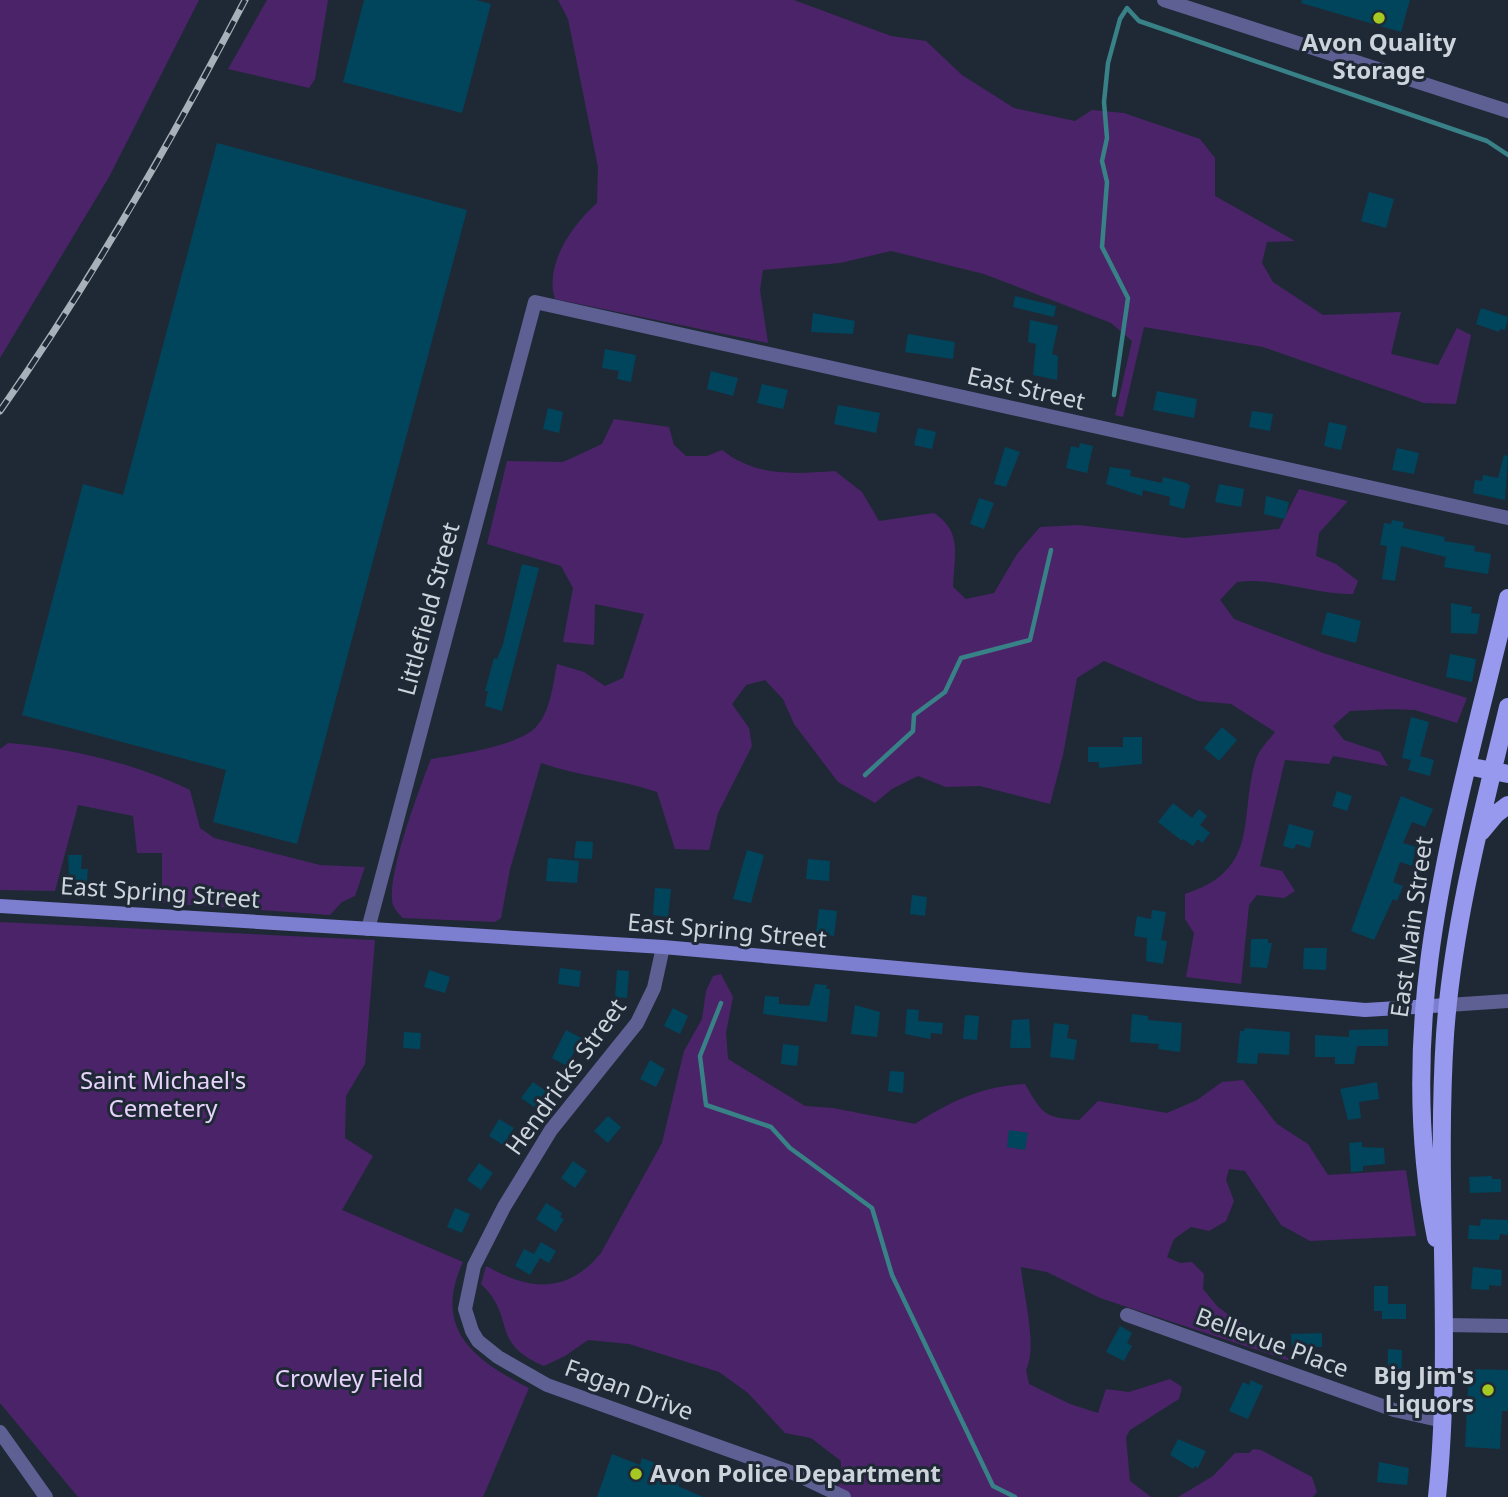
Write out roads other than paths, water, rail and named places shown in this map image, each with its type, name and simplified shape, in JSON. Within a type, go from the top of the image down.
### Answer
[{"type":"main road","name":"East Main Street","points":[[1442,1268],[1423,1160],[1420,1080],[1423,1007],[1434,913],[1508,598]]},
{"type":"main road","name":"East Main Street","points":[[1437,1497],[1443,1421],[1445,1325],[1442,1268],[1448,1005],[1458,929],[1476,841],[1500,773],[1508,707]]},
{"type":"main road","points":[[1472,746],[1503,752]]},
{"type":"main road","points":[[1467,766],[1500,773]]},
{"type":"main road","points":[[1476,841],[1496,814],[1508,805]]},
{"type":"main road","name":"East Spring Street","points":[[0,906],[663,947],[1365,1010],[1448,1005]]},
{"type":"street","points":[[1164,0],[1508,111]]},
{"type":"street","name":"East Street","points":[[535,302],[1508,518]]},
{"type":"street","name":"Littlefield Street","points":[[368,929],[535,302]]},
{"type":"street","name":"Hendricks Street","points":[[474,1266],[504,1207],[551,1130],[637,1023],[658,976],[663,947]]},
{"type":"street","points":[[1448,1005],[1508,1001]]},
{"type":"street","name":"Fagan Drive","points":[[474,1266],[465,1309],[472,1331],[489,1351],[508,1364],[559,1390],[802,1476],[844,1497]]},
{"type":"street","name":"Bellevue Place","points":[[1127,1315],[1394,1410],[1443,1421]]},
{"type":"street","points":[[1445,1325],[1508,1326]]},
{"type":"street","points":[[2,1435],[46,1497]]},
{"type":"waterway","points":[[1114,395],[1128,298],[1102,247],[1107,182],[1102,161],[1107,138],[1104,102],[1108,63],[1120,19],[1127,8],[1139,21],[1487,141],[1508,155]]},
{"type":"waterway","points":[[865,775],[913,731],[914,715],[945,692],[961,658],[1030,640],[1051,550]]},
{"type":"waterway","points":[[721,1003],[700,1056],[706,1105],[771,1127],[790,1148],[872,1208],[892,1275],[993,1486],[1015,1497]]},
{"type":"railway","points":[[0,411],[67,311],[129,210],[245,0]]},
{"type":"place","name":"Avon Quality Storage","points":[[1379,18]]},
{"type":"place","name":"Big Jim's Liquors","points":[[1488,1390]]},
{"type":"place","name":"Avon Police Department","points":[[636,1474]]},
{"type":"park label","name":"Saint Michael's Cemetery","points":[[163,1095]]},
{"type":"park label","name":"Crowley Field","points":[[349,1379]]}]
